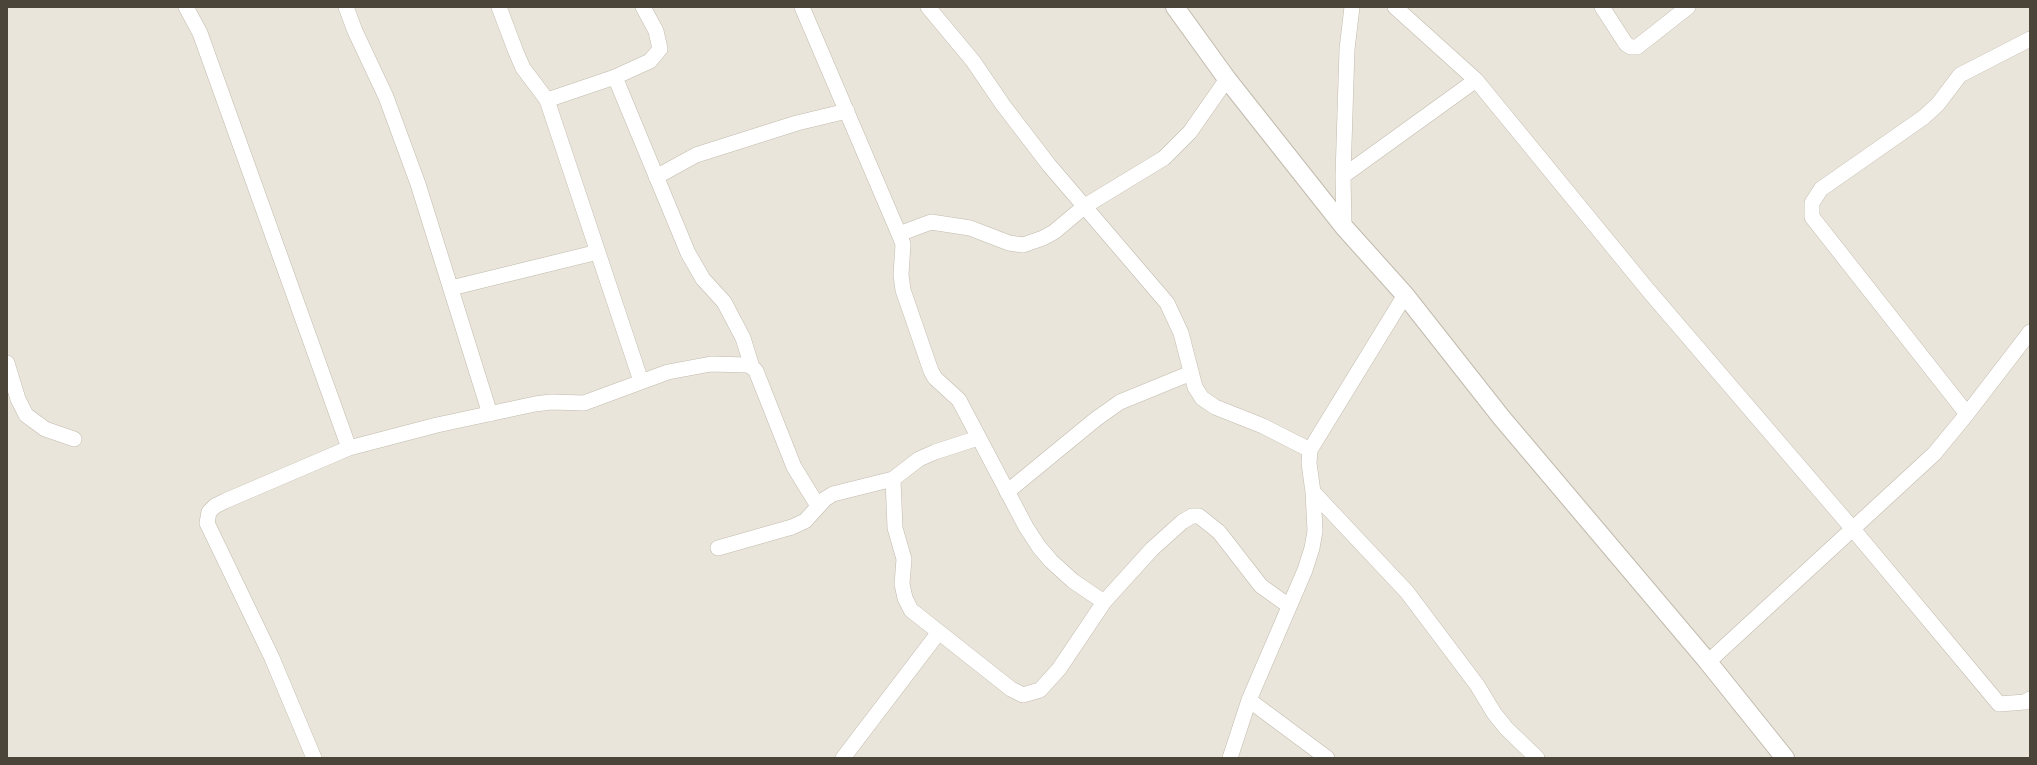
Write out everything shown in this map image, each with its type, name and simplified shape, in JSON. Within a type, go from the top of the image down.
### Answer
[{"type":"street","points":[[186,7],[200,33],[349,448]]},
{"type":"street","points":[[346,7],[355,31],[386,97],[413,170],[490,414]]},
{"type":"street","points":[[499,7],[518,57],[547,100],[641,381]]},
{"type":"street","points":[[547,100],[615,77],[650,61],[660,49],[656,31],[643,7]]},
{"type":"street","points":[[802,7],[903,244],[903,290],[931,371],[958,400],[1026,527],[1051,561],[1073,581],[1104,602]]},
{"type":"street","points":[[928,7],[974,60],[1003,105],[1049,164],[1167,303],[1181,333],[1195,387],[1202,398],[1215,407],[1263,426],[1310,450]]},
{"type":"street","points":[[1175,7],[1227,79],[1344,227],[1405,295],[1501,417],[1708,662],[1785,758]]},
{"type":"street","points":[[1344,227],[1343,176],[1347,49],[1352,7]]},
{"type":"street","points":[[1395,7],[1476,80],[1648,290],[1852,528],[1999,704],[2025,702],[2030,699]]},
{"type":"street","points":[[1602,7],[1626,44],[1631,47],[1637,47],[1688,7]]},
{"type":"street","points":[[1967,414],[1812,217],[1812,203],[1821,189],[1924,117],[1938,104],[1960,75],[2030,39]]},
{"type":"street","points":[[615,77],[688,253],[703,279],[724,302],[743,338],[752,367],[756,371],[794,467],[818,506]]},
{"type":"street","points":[[899,234],[931,222],[970,228],[1009,242],[1023,244],[1034,242],[1054,232],[1085,206],[1164,158],[1190,132],[1227,79]]},
{"type":"street","points":[[1343,176],[1476,80]]},
{"type":"street","points":[[656,176],[696,154],[797,123],[847,111]]},
{"type":"street","points":[[451,288],[598,252]]},
{"type":"street","points":[[1230,758],[1249,700],[1312,548],[1315,531],[1313,492],[1309,463],[1310,450],[1405,295]]},
{"type":"street","points":[[1708,662],[1934,454],[2030,332]]},
{"type":"street","points":[[7,363],[18,399],[26,415],[45,429],[74,438]]},
{"type":"street","points":[[314,758],[272,658],[207,523],[209,512],[215,506],[349,448],[436,425],[551,402],[584,402],[598,399],[641,381],[699,365],[733,364],[752,367]]},
{"type":"street","points":[[1007,492],[1096,419],[1120,402],[1191,373]]},
{"type":"street","points":[[718,548],[792,527],[805,521],[818,506],[833,494],[893,479],[901,475],[919,459],[935,452],[978,438]]},
{"type":"street","points":[[893,479],[895,528],[904,560],[902,584],[905,598],[911,610],[1011,689],[1023,695],[1040,690],[1059,669],[1104,602],[1158,544],[1182,522],[1192,516],[1199,516],[1219,532],[1261,586],[1289,606]]},
{"type":"street","points":[[1313,492],[1406,592],[1477,686],[1494,713],[1506,728],[1537,758]]},
{"type":"street","points":[[842,758],[939,632]]},
{"type":"street","points":[[1249,700],[1328,758]]},
{"type":"shaded area","points":[[7,7],[2030,7],[2030,758],[7,758]]}]
